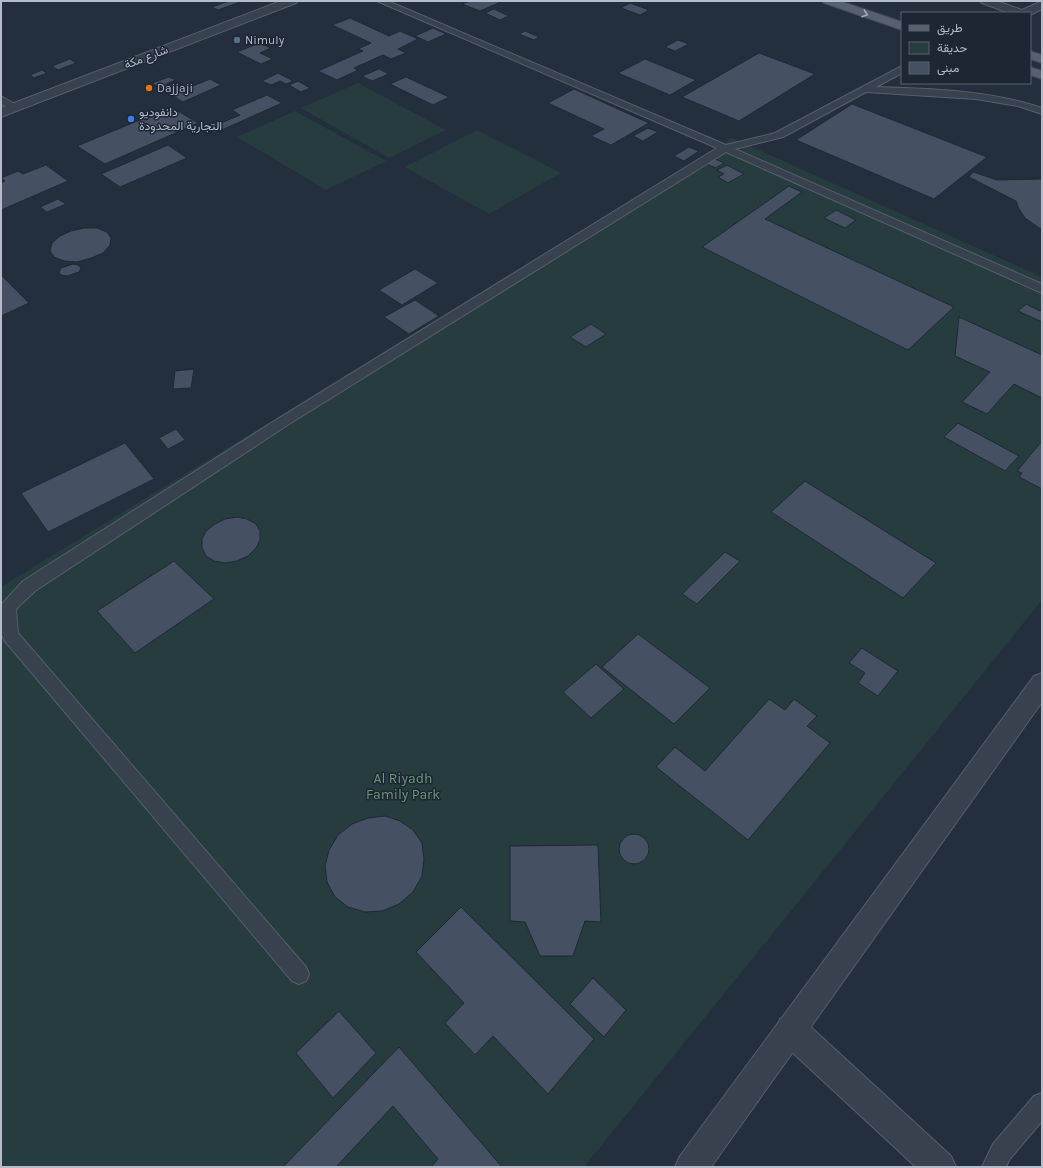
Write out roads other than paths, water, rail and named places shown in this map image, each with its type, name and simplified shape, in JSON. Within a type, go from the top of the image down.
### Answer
[{"type":"main road","points":[[828,1],[901,26]]},
{"type":"main road","points":[[1031,55],[1042,59]]},
{"type":"main road","points":[[1031,71],[1042,75]]},
{"type":"street","name":"شارع مكة","points":[[1,113],[292,1]]},
{"type":"street","points":[[986,1],[1017,12]]},
{"type":"street","points":[[1027,12],[1042,6]]},
{"type":"street","points":[[1031,17],[1042,21]]},
{"type":"street","points":[[691,1167],[1042,683]]},
{"type":"street","points":[[790,1030],[940,1167]]},
{"type":"lane","points":[[381,1],[725,148],[1042,289]]},
{"type":"lane","points":[[299,974],[10,635],[8,607],[29,586],[281,423],[725,148],[779,135],[863,88],[901,69]]},
{"type":"lane","points":[[863,88],[959,95],[1022,103],[1042,111]]},
{"type":"lane","points":[[1,99],[14,108]]},
{"type":"lane","points":[[994,1167],[1001,1152],[1042,1104]]},
{"type":"place","name":"Nimuly","points":[[237,40]]},
{"type":"place","name":"Dajjaji","points":[[149,88]]},
{"type":"place","name":"دانفوديو التجارية المحدودة","points":[[131,119]]},
{"type":"park label","name":"Al Riyadh Family Park","points":[[403,786]]}]
